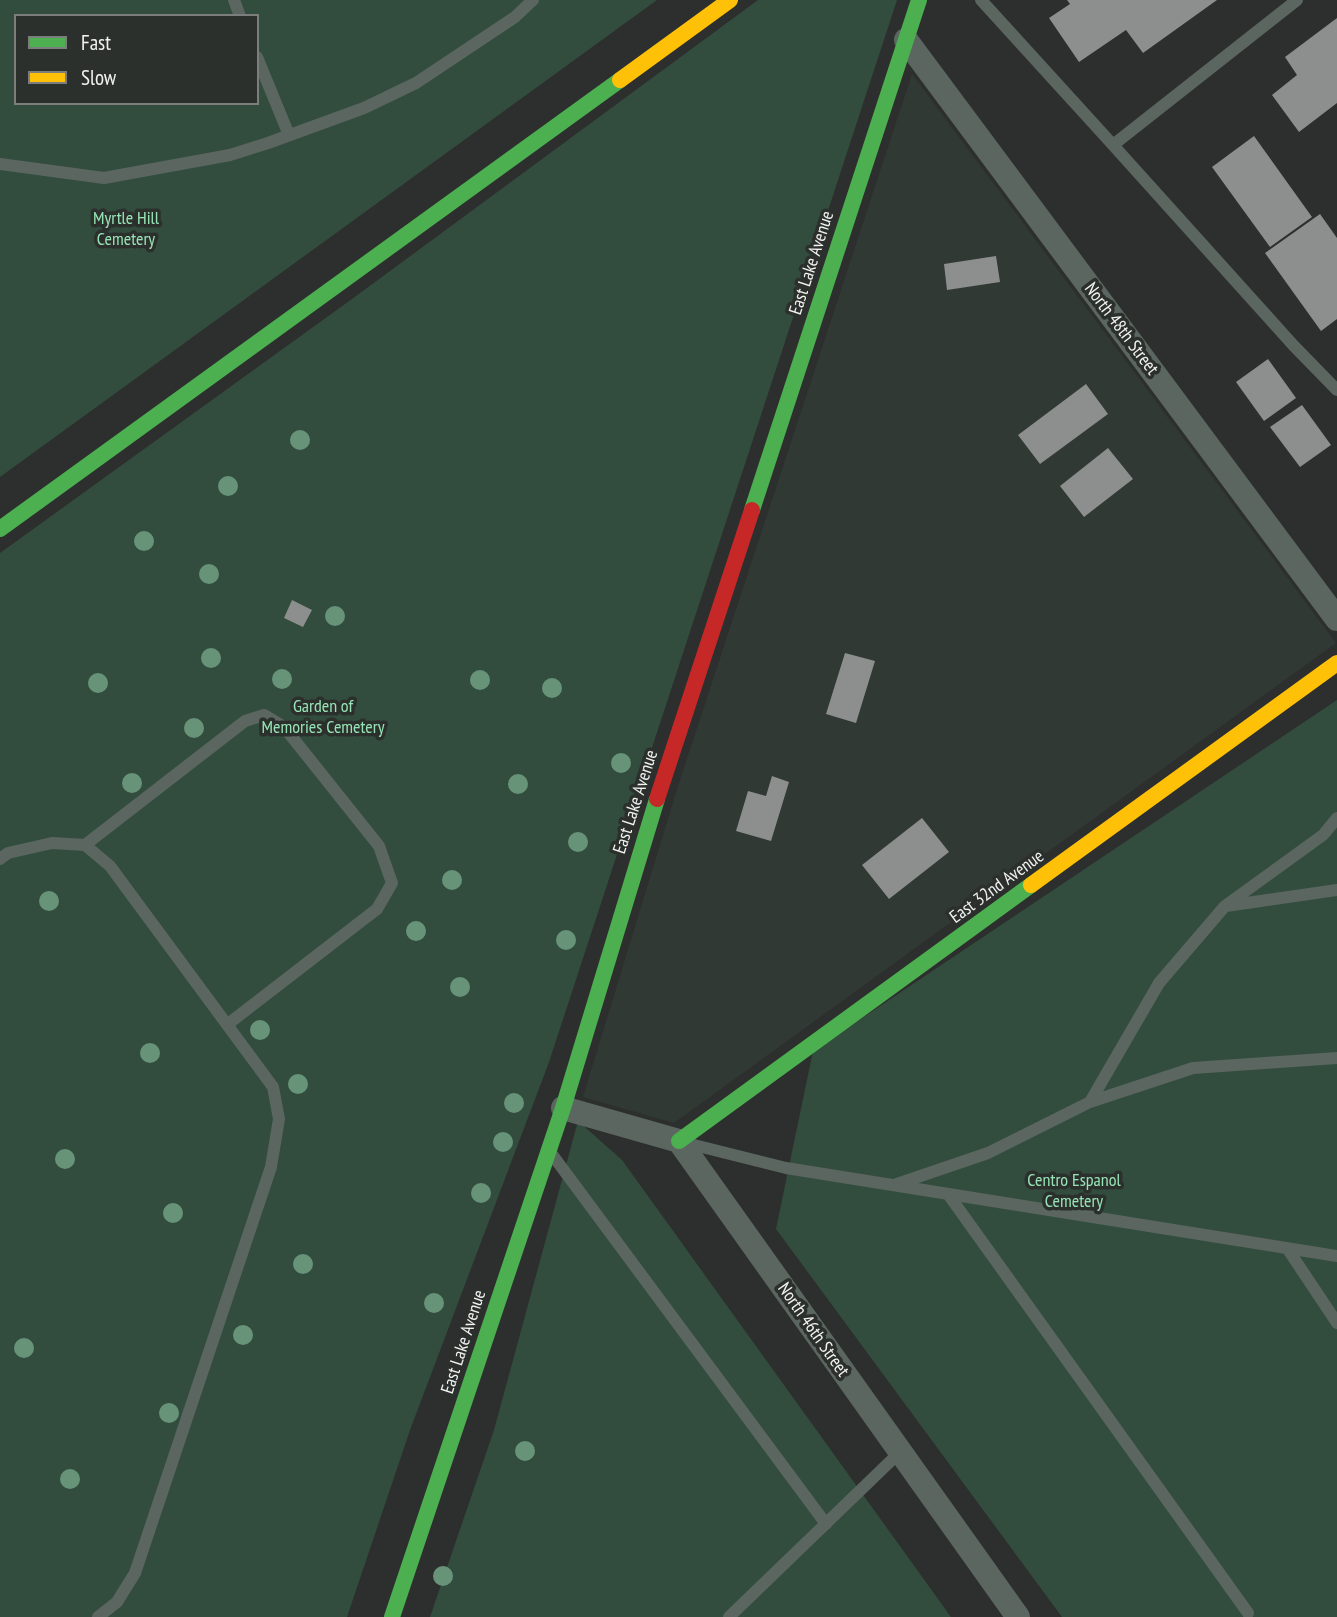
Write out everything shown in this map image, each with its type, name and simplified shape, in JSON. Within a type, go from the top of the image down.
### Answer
[{"type":"street","points":[[0,529],[730,0]]},
{"type":"street","name":"East Lake Avenue","points":[[392,1617],[563,1108],[646,833],[919,0]]},
{"type":"street","name":"North 48th Street","points":[[906,40],[1337,619]]},
{"type":"street","name":"East 32nd Avenue","points":[[679,1141],[1337,663]]},
{"type":"street","points":[[563,1108],[679,1141]]},
{"type":"street","name":"North 46th Street","points":[[679,1141],[1018,1617]]},
{"type":"lane","points":[[0,164],[104,178],[230,155],[364,108],[416,83],[515,17],[533,0]]},
{"type":"lane","points":[[981,0],[1337,390]]},
{"type":"lane","points":[[1113,145],[1297,0]]},
{"type":"lane","points":[[259,62],[289,135]]},
{"type":"lane","points":[[85,845],[244,721],[264,715],[284,727],[379,846],[392,883],[377,909],[228,1024]]},
{"type":"lane","points":[[1090,1102],[1159,983],[1225,906],[1323,835],[1337,818]]},
{"type":"lane","points":[[0,859],[8,853],[52,843],[85,845],[110,866],[274,1087],[279,1119],[271,1167],[135,1573],[117,1602],[98,1617]]},
{"type":"lane","points":[[1225,906],[1337,890]]},
{"type":"lane","points":[[894,1185],[988,1153],[1090,1102],[1193,1068],[1337,1058]]},
{"type":"lane","points":[[679,1141],[786,1168],[1337,1256]]},
{"type":"lane","points":[[549,1150],[826,1524]]},
{"type":"lane","points":[[948,1194],[1248,1613]]},
{"type":"lane","points":[[1287,1248],[1337,1323]]},
{"type":"lane","points":[[729,1617],[900,1452]]},
{"type":"shaded area","points":[[912,74],[1336,643],[674,1123],[583,1097],[678,786]]},
{"type":"green space","name":"Myrtle Hill Cemetery","points":[[0,0],[657,0],[0,477]]},
{"type":"green space","name":"Garden of Memories Cemetery","points":[[758,0],[897,0],[549,1062],[410,1430],[347,1617],[0,1617],[0,553],[352,299]]},
{"type":"green space","name":"Centro Espanol Cemetery","points":[[1337,700],[1337,1617],[1062,1617],[776,1229],[813,1051]]},
{"type":"green space","points":[[578,1121],[622,1160],[951,1617],[430,1617],[494,1430]]},
{"type":"building","points":[[1067,0],[1217,0],[1143,53],[1126,30],[1079,62],[1049,18],[1070,4]]},
{"type":"building","points":[[1337,18],[1337,103],[1299,132],[1272,95],[1297,75],[1285,57]]},
{"type":"building","points":[[1254,136],[1312,217],[1270,247],[1212,167]]},
{"type":"building","points":[[1320,214],[1337,238],[1337,319],[1321,331],[1265,253]]},
{"type":"building","points":[[996,256],[1000,282],[947,290],[944,264]]},
{"type":"building","points":[[1268,359],[1296,398],[1264,421],[1236,382]]},
{"type":"building","points":[[1086,384],[1108,414],[1040,464],[1018,435]]},
{"type":"building","points":[[1302,405],[1331,445],[1300,467],[1270,427]]},
{"type":"building","points":[[1108,448],[1133,479],[1084,517],[1060,486]]},
{"type":"building","points":[[292,600],[312,610],[303,627],[284,618]]},
{"type":"building","points":[[845,653],[875,661],[856,723],[826,714]]},
{"type":"building","points":[[772,776],[789,782],[771,841],[736,831],[748,791],[766,796]]},
{"type":"building","points":[[922,818],[949,852],[889,899],[862,865]]},
{"type":"traffic: fast","points":[[752,510],[919,0]]},
{"type":"traffic: fast","points":[[0,529],[620,80]]},
{"type":"traffic: fast","points":[[392,1617],[563,1108],[657,799]]},
{"type":"traffic: fast","points":[[679,1141],[1031,885]]},
{"type":"traffic: slow","points":[[620,80],[730,0]]},
{"type":"traffic: slow","points":[[1031,885],[1337,663]]},
{"type":"traffic: jam","points":[[657,799],[752,510]]}]
